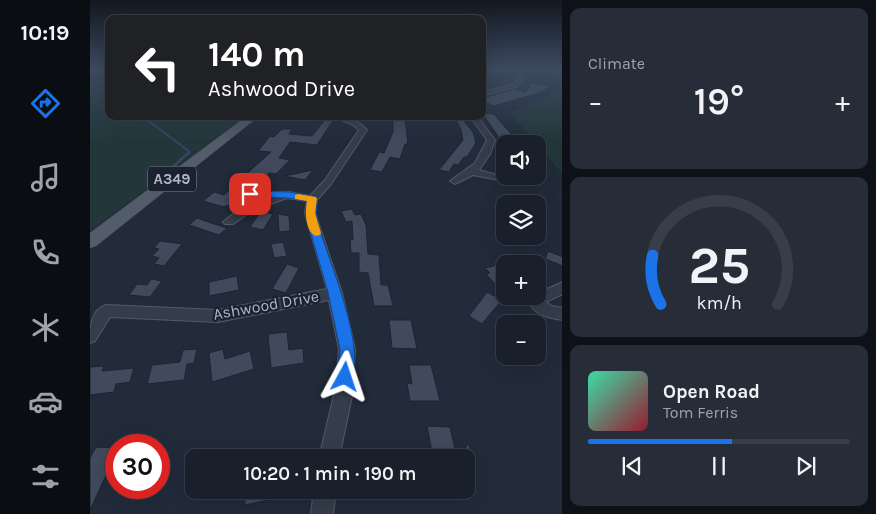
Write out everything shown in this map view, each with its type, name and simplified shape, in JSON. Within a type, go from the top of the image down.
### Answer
[{"type":"main road","name":"A349","points":[[90,242],[249,120]]},
{"type":"street","points":[[250,194],[286,195],[312,199],[328,182],[363,130],[361,126],[347,120]]},
{"type":"street","points":[[455,181],[474,172],[484,157],[491,140],[475,120]]},
{"type":"street","points":[[474,172],[496,178]]},
{"type":"street","points":[[229,222],[236,215],[250,207],[286,195]]},
{"type":"street","name":"Ashwood Drive","points":[[312,199],[310,213],[335,292],[348,349],[344,391],[331,449]]},
{"type":"street","points":[[562,287],[535,301],[548,312],[562,314]]},
{"type":"street","name":"Ashwood Drive","points":[[90,336],[106,310],[218,316],[335,292]]},
{"type":"street","points":[[322,514],[323,499]]},
{"type":"green space","points":[[90,93],[105,93],[105,120],[240,120],[90,230]]},
{"type":"green space","points":[[551,93],[562,93],[562,173],[546,155],[546,135],[529,135],[510,113]]},
{"type":"building","points":[[501,93],[539,93],[493,106],[486,102],[486,97]]},
{"type":"building","points":[[486,113],[494,114],[512,135],[497,135],[486,119]]},
{"type":"building","points":[[325,120],[333,120],[317,145],[290,142],[279,158],[290,160],[276,174],[269,173],[256,187],[236,183],[271,152],[258,151],[270,136],[274,137],[282,129],[292,129],[289,134],[312,136]]},
{"type":"building","points":[[393,120],[405,120],[408,144],[405,144],[400,159],[390,157],[382,172],[370,170],[379,152],[384,153],[393,132]]},
{"type":"building","points":[[456,120],[463,120],[473,132],[476,143],[467,157],[464,157],[458,165],[454,164],[449,172],[439,170],[463,140]]},
{"type":"building","points":[[313,170],[305,180],[284,176]]},
{"type":"building","points":[[233,186],[245,198],[224,207],[203,201],[214,192],[224,195]]},
{"type":"building","points":[[352,209],[355,215],[361,214],[366,225],[368,254],[379,255],[381,285],[388,285],[393,306],[374,306],[368,273],[359,272],[359,253],[351,253],[350,240],[353,240],[352,221],[346,222],[341,211]]},
{"type":"building","points":[[261,211],[273,214],[263,230],[250,227]]},
{"type":"building","points":[[278,214],[289,216],[290,231],[279,232]]},
{"type":"building","points":[[197,218],[227,228],[219,235],[189,225]]},
{"type":"building","points":[[160,241],[182,244],[164,266],[154,264],[159,258],[152,256],[159,249],[154,248]]},
{"type":"building","points":[[283,242],[287,256],[274,258],[271,244]]},
{"type":"building","points":[[548,251],[562,257],[562,266],[546,259]]},
{"type":"building","points":[[287,264],[299,268],[286,293],[272,289]]},
{"type":"building","points":[[496,265],[496,284],[486,274],[490,273],[485,268]]},
{"type":"building","points":[[237,276],[239,290],[209,296],[209,282]]},
{"type":"building","points":[[151,279],[162,281],[150,297],[129,295],[137,284],[147,285]]},
{"type":"building","points":[[487,292],[496,297],[496,305],[498,305],[482,324],[469,316]]},
{"type":"building","points":[[389,320],[411,320],[417,349],[392,348]]},
{"type":"building","points":[[287,332],[289,350],[303,348],[304,363],[271,368],[268,334]]},
{"type":"building","points":[[197,349],[194,363],[187,364],[184,380],[147,384],[152,365],[180,362],[183,350]]},
{"type":"building","points":[[223,349],[225,359],[250,351],[254,369],[212,382],[209,353]]},
{"type":"building","points":[[409,365],[431,365],[440,401],[410,401],[407,383],[412,384]]},
{"type":"building","points":[[104,366],[102,371],[134,368],[130,382],[116,384],[114,392],[90,395],[90,367]]},
{"type":"building","points":[[427,426],[450,427],[455,449],[431,449]]},
{"type":"building","points":[[96,447],[105,447],[105,477],[90,510],[90,458]]},
{"type":"building","points":[[245,499],[272,499],[245,505]]},
{"type":"waterway","points":[[147,120],[190,152],[187,155]]},
{"type":"waterway","points":[[166,173],[188,153]]},
{"type":"slow traffic","points":[[298,197],[312,199],[310,213],[316,233]]},
{"type":"route","points":[[250,194],[278,194],[312,199],[310,213],[335,292],[348,349],[345,377]]}]
